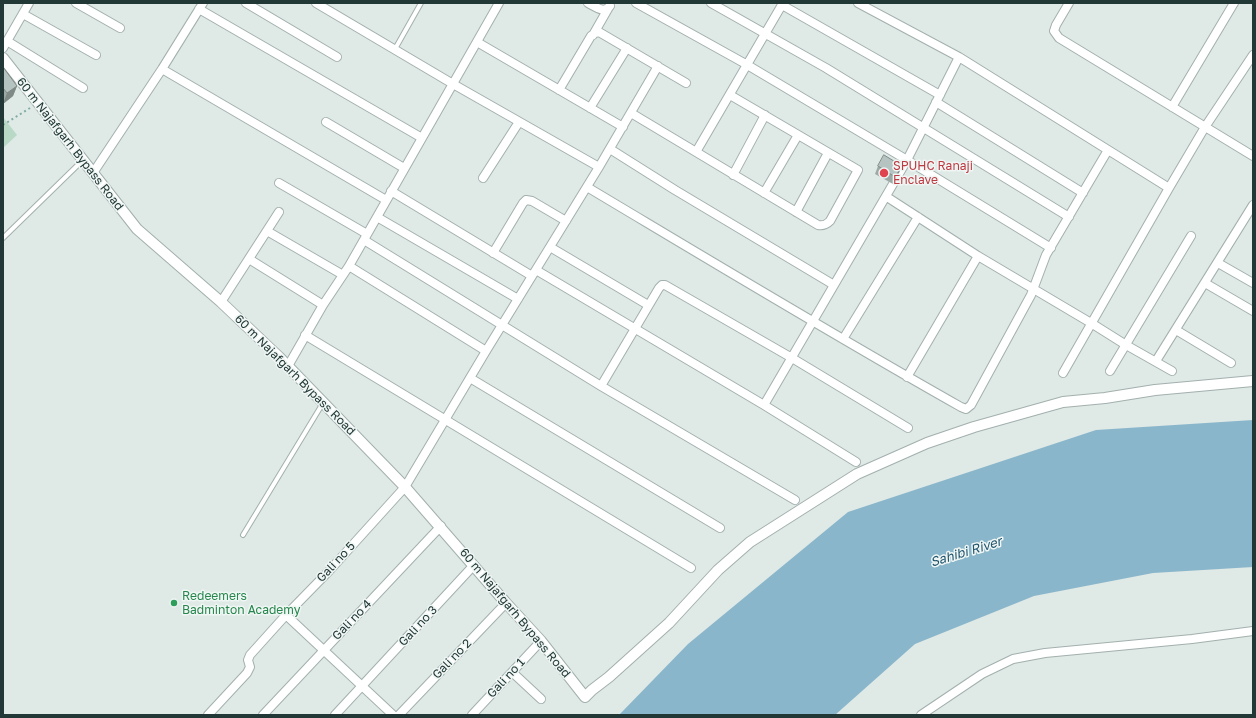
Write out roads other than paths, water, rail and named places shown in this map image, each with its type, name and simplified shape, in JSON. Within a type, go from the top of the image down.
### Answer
[{"type":"street","points":[[29,3],[5,45],[82,88]]},
{"type":"street","points":[[76,3],[120,28]]},
{"type":"street","points":[[246,3],[338,57]]},
{"type":"street","points":[[316,3],[599,167]]},
{"type":"street","points":[[288,366],[323,305],[349,266],[499,3]]},
{"type":"street","points":[[588,3],[604,10],[610,5]]},
{"type":"street","points":[[636,3],[747,65],[1051,248]]},
{"type":"street","points":[[711,3],[826,68],[1070,217]]},
{"type":"street","points":[[858,3],[959,57],[1169,188]]},
{"type":"street","points":[[1070,3],[1056,25],[1054,31],[1059,38],[1253,156]]},
{"type":"street","points":[[1172,107],[1234,3]]},
{"type":"street","points":[[696,152],[782,4],[938,99],[1083,193]]},
{"type":"street","points":[[559,90],[610,5]]},
{"type":"street","points":[[93,173],[162,69],[201,6],[422,138]]},
{"type":"street","points":[[23,14],[96,55]]},
{"type":"street","points":[[593,34],[599,32],[603,34],[686,83]]},
{"type":"street","points":[[477,42],[623,127]]},
{"type":"street","points":[[590,108],[627,48]]},
{"type":"street","points":[[1062,373],[1205,128],[1253,55]]},
{"type":"street","points":[[764,406],[812,321],[887,197],[959,57]]},
{"type":"street","name":"60 m Najafgarh Bypass Road","points":[[3,58],[137,229],[221,302],[288,366],[406,486],[540,641],[585,697],[669,623],[718,570],[750,542],[857,474],[927,443],[967,429],[1063,402],[1105,398],[1155,390],[1253,381]]},
{"type":"street","name":"Gali no 5","points":[[208,715],[248,673],[250,667],[248,660],[250,655],[406,486],[486,351],[610,149],[658,66]]},
{"type":"street","points":[[162,69],[386,200]]},
{"type":"street","points":[[631,113],[818,225],[823,226],[827,224],[858,170],[730,94]]},
{"type":"street","points":[[733,174],[765,115]]},
{"type":"street","points":[[326,122],[404,168]]},
{"type":"street","points":[[483,178],[519,122]]},
{"type":"street","points":[[764,193],[798,135]]},
{"type":"street","points":[[610,149],[675,190],[834,285]]},
{"type":"street","points":[[587,187],[907,377],[966,409],[969,407],[1034,289],[1038,274],[1046,255],[1070,217],[1108,150]]},
{"type":"street","points":[[796,212],[828,153]]},
{"type":"street","points":[[279,183],[601,386],[795,500]]},
{"type":"street","points":[[391,191],[494,252],[635,328],[856,462]]},
{"type":"street","points":[[887,197],[978,256],[1172,371]]},
{"type":"street","points":[[494,252],[526,200],[532,201],[566,221]]},
{"type":"street","points":[[1156,361],[1253,205]]},
{"type":"street","points":[[221,302],[279,212]]},
{"type":"street","points":[[377,217],[518,299]]},
{"type":"street","points":[[843,339],[918,217]]},
{"type":"street","points":[[267,231],[343,275]]},
{"type":"street","points":[[1110,371],[1191,236]]},
{"type":"street","points":[[550,247],[648,305]]},
{"type":"street","points":[[907,377],[978,256]]},
{"type":"street","points":[[249,259],[323,305]]},
{"type":"street","points":[[1218,263],[1253,283]]},
{"type":"street","points":[[349,266],[486,351]]},
{"type":"street","points":[[1205,283],[1252,308]]},
{"type":"street","points":[[601,386],[648,305],[659,288],[662,285],[665,285],[792,358],[908,428]]},
{"type":"street","points":[[1176,330],[1230,363]]},
{"type":"street","points":[[305,335],[692,568]]},
{"type":"street","points":[[470,378],[720,528]]},
{"type":"street","name":"Gali no 4","points":[[263,715],[441,526]]},
{"type":"street","name":"Gali no 3","points":[[335,715],[474,565]]},
{"type":"street","name":"Gali no 2","points":[[399,715],[506,603]]},
{"type":"street","points":[[286,616],[393,715]]},
{"type":"street","points":[[921,715],[982,674],[1013,659],[1045,653],[1192,639],[1253,631]]},
{"type":"street","name":"Gali no 1","points":[[472,715],[540,641]]},
{"type":"street","name":"Gali no 1","points":[[512,672],[541,698]]},
{"type":"lane","points":[[395,49],[421,3]]},
{"type":"lane","points":[[3,238],[83,160]]},
{"type":"lane","points":[[243,535],[323,403]]},
{"type":"water","name":"Sahibi River","points":[[1253,420],[1253,567],[1153,573],[1034,596],[915,644],[835,715],[619,715],[688,644],[848,512],[1096,430]]},
{"type":"place","name":"SPUHC Ranaji Enclave","points":[[884,173]]},
{"type":"place","name":"Redeemers Badminton Academy","points":[[174,603]]}]
